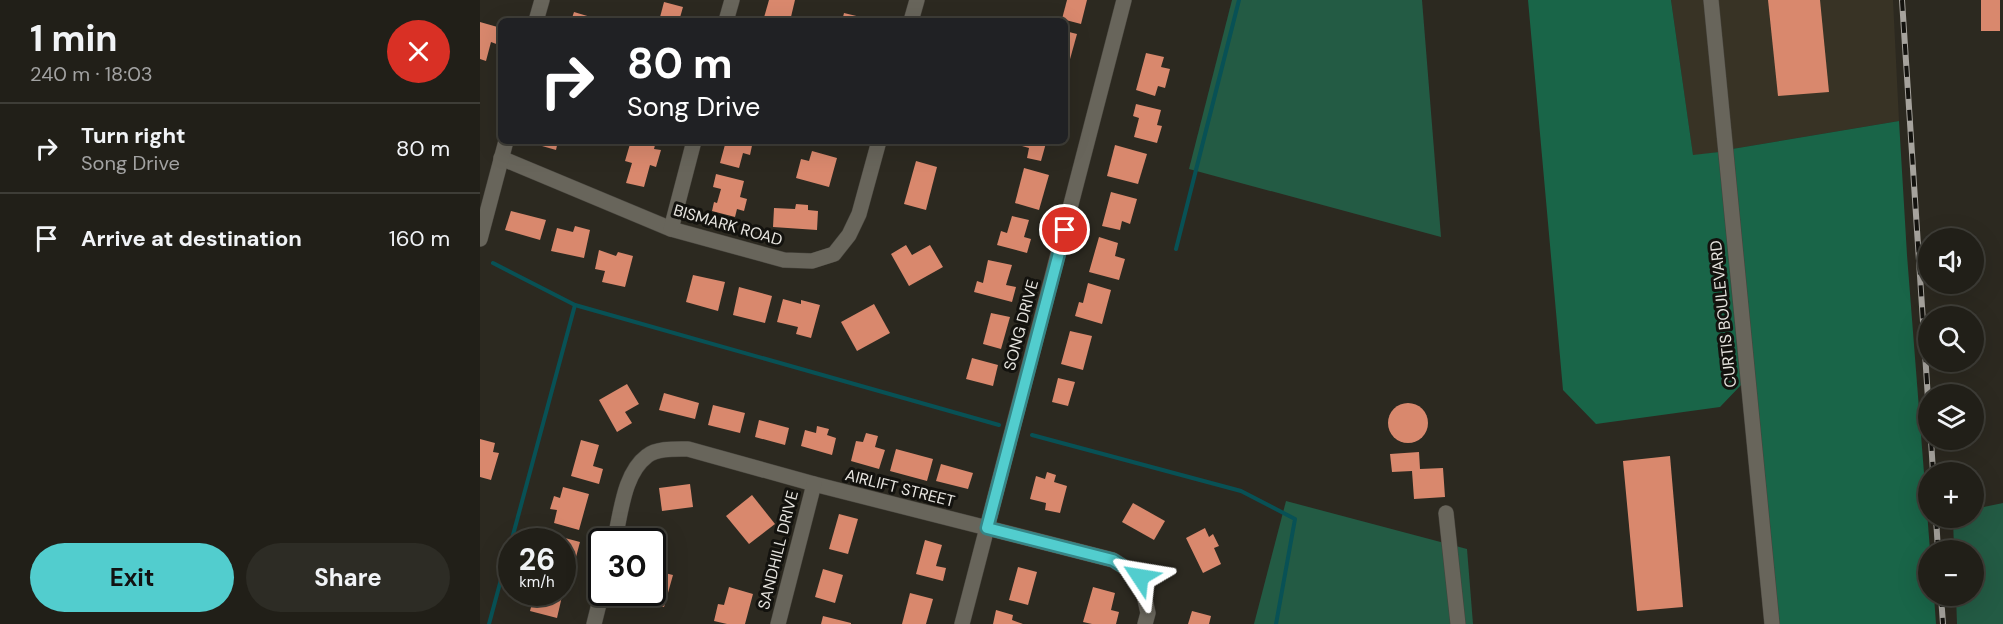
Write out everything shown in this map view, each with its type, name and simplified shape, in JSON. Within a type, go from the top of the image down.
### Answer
[{"type":"street","points":[[537,18],[542,0]]},
{"type":"street","points":[[727,18],[732,0]]},
{"type":"street","points":[[912,18],[917,0]]},
{"type":"street","name":"SONG DRIVE","points":[[962,624],[1124,0]]},
{"type":"street","name":"CURTIS BOULEVARD","points":[[1711,0],[1772,624]]},
{"type":"street","points":[[480,239],[505,144]]},
{"type":"street","points":[[671,229],[693,144]]},
{"type":"street","name":"BISMARK ROAD","points":[[501,158],[671,229],[784,260],[812,261],[834,254],[849,235],[859,214],[878,144]]},
{"type":"street","name":"AIRLIFT STREET","points":[[618,528],[634,470],[648,455],[669,449],[687,449],[814,484],[1113,560],[1140,577],[1148,613],[1145,624]]},
{"type":"street","name":"SANDHILL DRIVE","points":[[778,624],[814,484]]},
{"type":"street","points":[[1446,513],[1458,624]]},
{"type":"street","points":[[594,624],[598,606]]},
{"type":"shaded area","points":[[1671,0],[1704,0],[1719,152],[1693,156]]},
{"type":"shaded area","points":[[1718,0],[1893,0],[1899,121],[1732,149]]},
{"type":"green space","points":[[1232,0],[1422,0],[1441,237],[1189,169]]},
{"type":"green space","points":[[1528,0],[1671,0],[1693,155],[1719,152],[1742,384],[1720,407],[1596,424],[1563,390]]},
{"type":"green space","points":[[1899,121],[1918,396],[1918,450],[1922,450],[1923,462],[1918,462],[1918,528],[1928,528],[1929,540],[1918,540],[1918,606],[1935,606],[1936,624],[1779,624],[1732,149]]},
{"type":"green space","points":[[1286,501],[1467,549],[1473,624],[1254,624]]},
{"type":"green space","points":[[2003,503],[2003,624],[1957,624],[1956,606],[1984,606],[1984,540],[1954,540],[1953,528],[1984,528],[1984,507]]},
{"type":"building","points":[[769,0],[795,0],[791,18],[764,18]]},
{"type":"building","points":[[1067,0],[1087,0],[1081,24],[1062,18]]},
{"type":"building","points":[[1768,0],[1820,0],[1829,92],[1778,96]]},
{"type":"building","points":[[1981,0],[2000,0],[2000,31],[1981,31]]},
{"type":"building","points":[[664,2],[683,7],[680,18],[660,18]]},
{"type":"building","points":[[574,12],[594,18],[572,18]]},
{"type":"building","points":[[844,13],[865,18],[843,18]]},
{"type":"building","points":[[480,22],[498,27],[498,45],[491,42],[486,61],[480,59]]},
{"type":"building","points":[[1068,32],[1077,34],[1068,66]]},
{"type":"building","points":[[1146,53],[1164,57],[1161,67],[1170,69],[1165,88],[1158,86],[1155,96],[1136,90]]},
{"type":"building","points":[[1136,104],[1161,110],[1157,125],[1162,126],[1157,143],[1134,137],[1139,118],[1133,116]]},
{"type":"building","points":[[535,144],[557,144],[556,150]]},
{"type":"building","points":[[630,144],[636,146],[637,144],[655,144],[654,149],[661,150],[656,167],[650,165],[644,187],[626,183],[632,163],[625,161]]},
{"type":"building","points":[[725,144],[752,144],[750,155],[743,153],[739,168],[720,163]]},
{"type":"building","points":[[1022,144],[1046,144],[1041,161],[1027,158],[1029,148],[1022,146]]},
{"type":"building","points":[[1115,145],[1147,154],[1138,184],[1107,176]]},
{"type":"building","points":[[812,151],[837,158],[829,187],[796,178],[801,159],[809,161]]},
{"type":"building","points":[[916,161],[937,167],[926,210],[904,204]]},
{"type":"building","points":[[1024,168],[1049,175],[1039,210],[1015,203]]},
{"type":"building","points":[[716,174],[744,181],[740,197],[747,199],[744,211],[737,209],[735,217],[712,211],[721,189],[713,187]]},
{"type":"building","points":[[1111,192],[1137,199],[1130,224],[1122,221],[1120,230],[1102,226]]},
{"type":"building","points":[[796,204],[808,205],[808,210],[818,211],[817,230],[773,227],[774,208],[795,209]]},
{"type":"building","points":[[511,211],[546,220],[540,240],[505,230]]},
{"type":"building","points":[[1012,216],[1029,220],[1024,237],[1031,239],[1027,253],[997,245],[1001,231],[1007,233]]},
{"type":"building","points":[[575,226],[590,230],[584,258],[551,251],[557,228],[573,232]]},
{"type":"building","points":[[1099,237],[1118,243],[1115,256],[1125,259],[1119,280],[1089,272]]},
{"type":"building","points":[[906,245],[912,255],[930,245],[943,267],[909,286],[891,254]]},
{"type":"building","points":[[599,250],[616,256],[618,252],[633,256],[625,287],[602,282],[605,271],[595,269]]},
{"type":"building","points":[[988,260],[1012,265],[1006,285],[1016,287],[1012,302],[974,292],[977,281],[983,283]]},
{"type":"building","points":[[693,275],[725,282],[718,311],[686,302]]},
{"type":"building","points":[[1088,283],[1111,290],[1102,324],[1075,316],[1079,302],[1083,303]]},
{"type":"building","points":[[739,287],[772,296],[765,323],[733,315]]},
{"type":"building","points":[[783,299],[801,304],[801,300],[820,305],[811,338],[796,334],[798,327],[777,322]]},
{"type":"building","points":[[874,304],[890,333],[857,351],[841,322]]},
{"type":"building","points":[[991,313],[1010,317],[1001,349],[983,344]]},
{"type":"building","points":[[1070,331],[1092,336],[1083,370],[1061,364]]},
{"type":"building","points":[[972,358],[998,365],[993,386],[966,379]]},
{"type":"building","points":[[1058,378],[1075,382],[1068,406],[1052,402]]},
{"type":"building","points":[[627,384],[639,404],[625,412],[632,423],[617,432],[599,400]]},
{"type":"building","points":[[664,393],[699,403],[695,419],[659,410]]},
{"type":"building","points":[[1408,403],[1422,409],[1428,423],[1422,437],[1408,443],[1394,437],[1388,423],[1394,409]]},
{"type":"building","points":[[713,405],[745,413],[740,433],[708,425]]},
{"type":"building","points":[[759,420],[789,428],[785,445],[755,437]]},
{"type":"building","points":[[817,426],[829,429],[827,435],[836,438],[832,455],[801,446],[805,430],[816,433]]},
{"type":"building","points":[[866,433],[878,436],[875,447],[885,450],[879,469],[851,461],[856,441],[863,442]]},
{"type":"building","points":[[480,439],[495,443],[493,452],[499,453],[491,480],[480,477]]},
{"type":"building","points":[[581,440],[599,445],[593,466],[603,469],[599,484],[571,476]]},
{"type":"building","points":[[896,449],[933,459],[927,481],[890,471]]},
{"type":"building","points":[[1419,452],[1420,469],[1443,468],[1445,497],[1414,499],[1412,471],[1392,472],[1390,454]]},
{"type":"building","points":[[1670,456],[1683,607],[1637,611],[1623,461]]},
{"type":"building","points":[[941,464],[973,473],[968,489],[936,481]]},
{"type":"building","points":[[1047,472],[1056,475],[1054,482],[1067,486],[1060,513],[1045,510],[1046,503],[1030,499],[1036,476],[1045,479]]},
{"type":"building","points":[[690,484],[693,507],[662,511],[659,488]]},
{"type":"building","points":[[563,487],[589,494],[579,530],[554,523],[557,510],[550,509],[554,496],[560,498]]},
{"type":"building","points":[[752,495],[775,524],[749,544],[726,516]]},
{"type":"building","points":[[1133,503],[1165,521],[1154,540],[1122,522]]},
{"type":"building","points":[[839,514],[858,519],[848,554],[829,549]]},
{"type":"building","points":[[1205,528],[1209,537],[1213,534],[1219,546],[1214,548],[1221,564],[1203,573],[1186,538]]},
{"type":"building","points":[[925,540],[942,545],[936,566],[946,568],[943,581],[916,574]]},
{"type":"building","points":[[576,541],[580,542],[576,557]]},
{"type":"building","points":[[1018,567],[1037,572],[1028,605],[1009,600]]},
{"type":"building","points":[[823,569],[843,575],[835,603],[815,597]]},
{"type":"building","points":[[666,573],[673,575],[666,600]]},
{"type":"building","points":[[729,587],[753,594],[745,624],[714,621],[718,604],[724,605]]},
{"type":"building","points":[[1093,587],[1115,593],[1111,610],[1119,612],[1116,624],[1083,622]]},
{"type":"building","points":[[910,593],[933,599],[926,624],[902,624]]},
{"type":"building","points":[[531,606],[560,606],[557,618],[530,611]]},
{"type":"building","points":[[996,610],[1013,615],[1012,620],[1023,624],[993,624]]},
{"type":"building","points":[[1192,611],[1211,616],[1209,624],[1188,624]]},
{"type":"building","points":[[823,616],[851,623],[851,624],[821,624]]},
{"type":"waterway","points":[[1176,249],[1239,0]]},
{"type":"waterway","points":[[493,263],[575,305],[999,425]]},
{"type":"waterway","points":[[489,624],[575,305]]},
{"type":"waterway","points":[[1032,435],[1241,491],[1295,519],[1276,624]]},
{"type":"railway","points":[[1902,0],[1927,384]]},
{"type":"railway","points":[[1932,450],[1932,462]]},
{"type":"railway","points":[[1937,528],[1937,540]]},
{"type":"railway","points":[[1942,606],[1943,624]]},
{"type":"route","points":[[1065,230],[987,528],[1113,560],[1140,577]]}]
